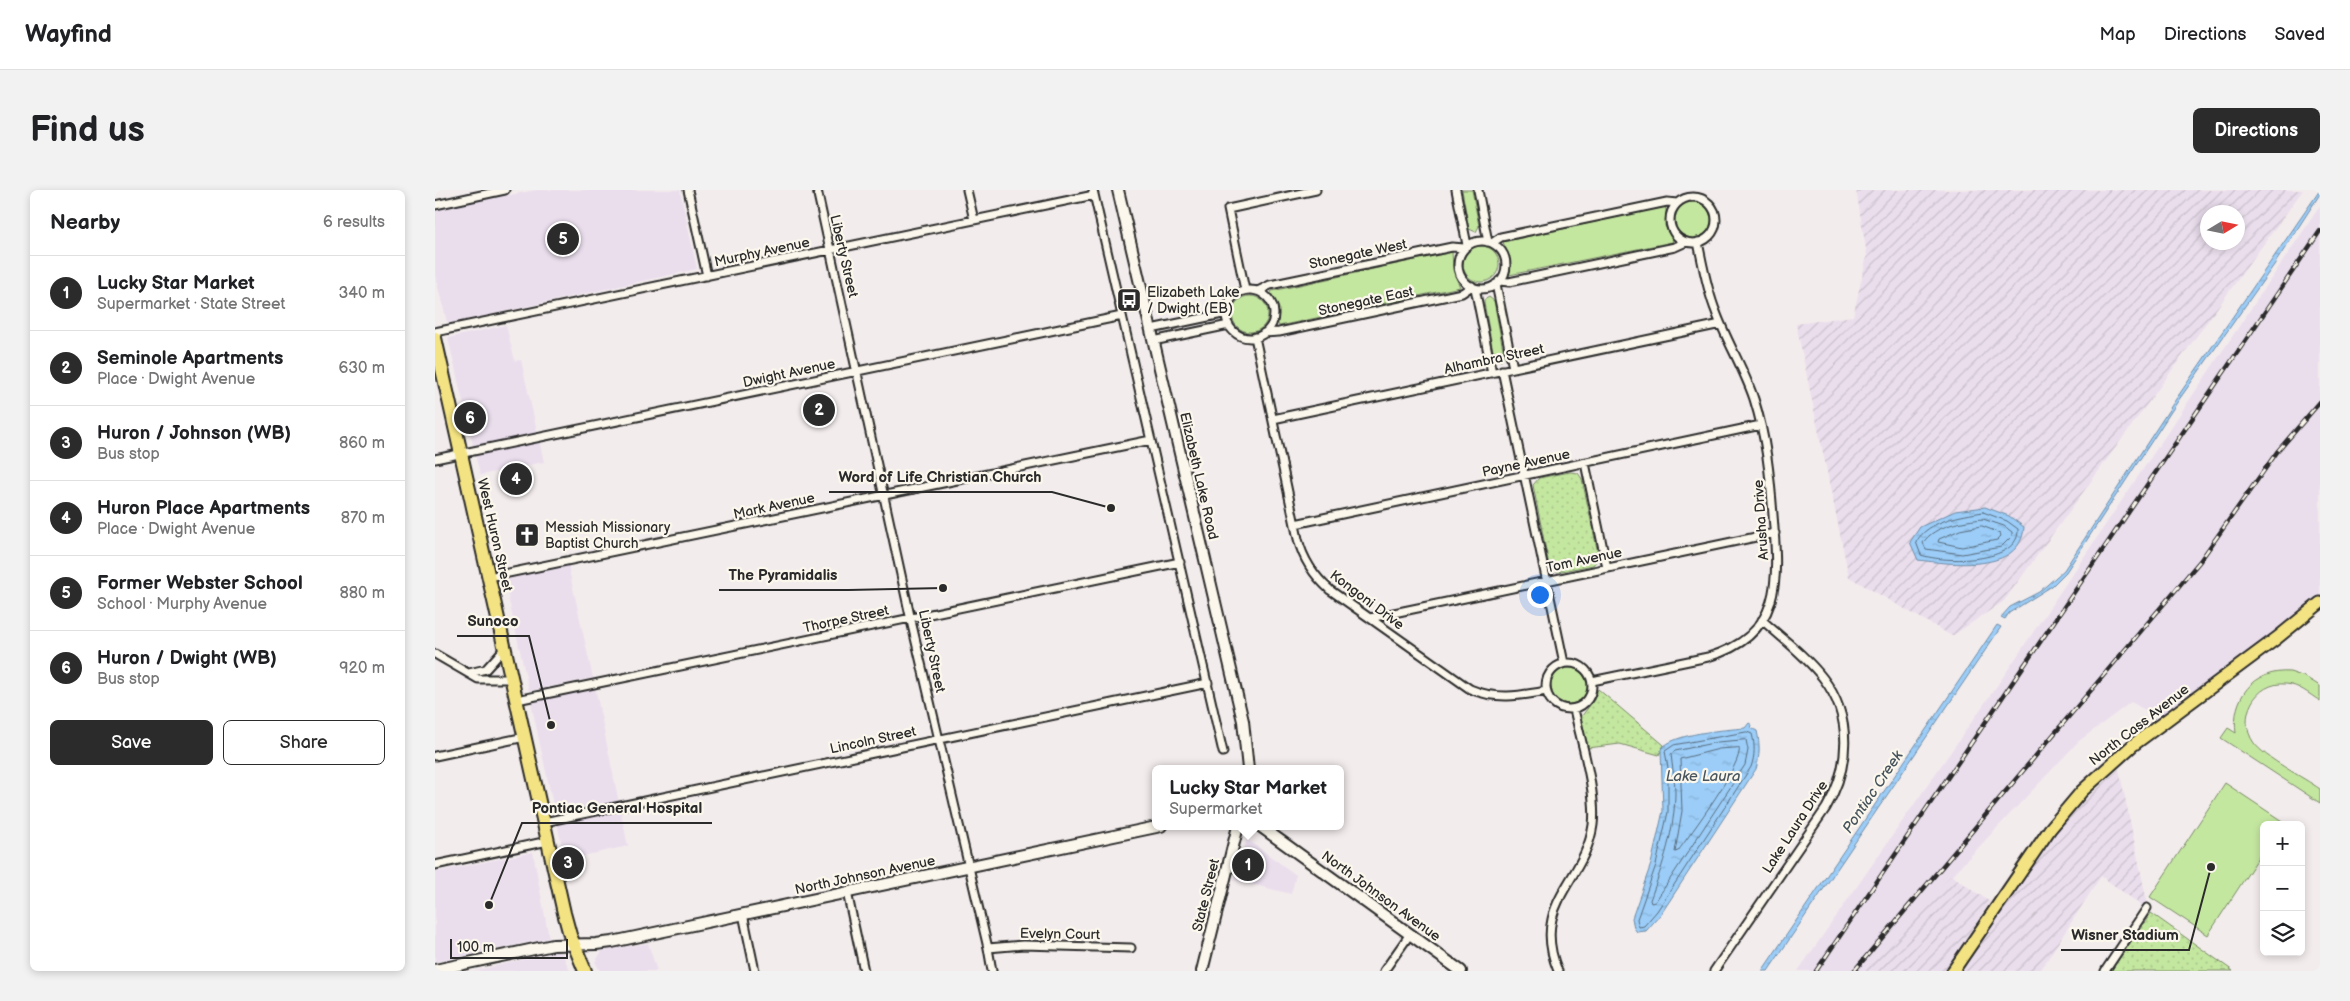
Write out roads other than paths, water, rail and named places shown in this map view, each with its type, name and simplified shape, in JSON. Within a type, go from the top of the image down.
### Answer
[{"type":"highway","name":"West Huron Street","points":[[435,338],[564,913],[585,971]]},
{"type":"main road","name":"North Cass Avenue","points":[[1953,971],[2050,828],[2082,791],[2133,745],[2253,656],[2320,603]]},
{"type":"street","points":[[435,205],[505,190]]},
{"type":"street","points":[[688,190],[707,276]]},
{"type":"street","name":"Liberty Street","points":[[817,190],[911,618],[992,971]]},
{"type":"street","points":[[967,190],[974,220]]},
{"type":"street","name":"Elizabeth Lake Road","points":[[1118,190],[1243,721],[1248,765]]},
{"type":"street","points":[[1245,290],[1228,209],[1316,190]]},
{"type":"street","points":[[1456,190],[1466,247]]},
{"type":"street","points":[[1478,190],[1490,242],[1501,250],[1505,260],[1505,271],[1498,282],[1513,368]]},
{"type":"street","points":[[1093,192],[1223,752]]},
{"type":"street","name":"Murphy Avenue","points":[[435,332],[830,251],[1093,192]]},
{"type":"street","points":[[1677,203],[1667,202],[1501,237],[1490,242],[1477,241],[1466,247],[1459,258],[1458,269],[1463,280],[1474,287],[1486,288],[1498,282],[1519,280],[1675,248],[1686,242],[1705,240],[1713,232],[1717,220],[1716,213],[1712,206],[1703,198],[1687,193],[1672,211],[1671,223],[1676,235],[1686,242]]},
{"type":"street","name":"Arusha Drive","points":[[1592,681],[1717,654],[1742,640],[1762,620],[1772,598],[1776,580],[1775,533],[1769,462],[1747,378],[1721,324],[1710,295],[1698,242]]},
{"type":"street","name":"Stonegate West","points":[[1258,291],[1270,285],[1452,247],[1466,247]]},
{"type":"street","points":[[1474,287],[1492,372]]},
{"type":"street","name":"Stonegate East","points":[[1264,333],[1279,332],[1462,293],[1474,287]]},
{"type":"street","points":[[1245,290],[1258,291],[1270,300],[1274,310],[1273,321],[1264,333],[1255,337],[1242,336],[1229,325],[1227,313],[1232,298],[1245,290]]},
{"type":"street","points":[[1151,329],[1227,313]]},
{"type":"street","name":"Dwight Avenue","points":[[435,459],[1122,316]]},
{"type":"street","name":"Alhambra Street","points":[[1273,419],[1721,324]]},
{"type":"street","points":[[1153,341],[1229,325]]},
{"type":"street","name":"Kongoni Drive","points":[[1255,337],[1302,553],[1317,577],[1330,590],[1459,683],[1475,691],[1506,697],[1546,691]]},
{"type":"street","points":[[1502,370],[1564,663]]},
{"type":"street","name":"Payne Avenue","points":[[1295,524],[1761,426]]},
{"type":"street","name":"Mark Avenue","points":[[489,577],[1151,440]]},
{"type":"street","points":[[1585,463],[1607,568]]},
{"type":"street","name":"Tom Avenue","points":[[1370,618],[1775,533]]},
{"type":"street","name":"Thorpe Street","points":[[517,700],[1180,562]]},
{"type":"street","name":"Lake Laura Drive","points":[[1714,971],[1826,808],[1839,781],[1845,758],[1843,722],[1831,691],[1814,668],[1762,620]]},
{"type":"street","points":[[469,674],[486,669],[505,648]]},
{"type":"street","points":[[435,654],[482,680],[512,679]]},
{"type":"street","points":[[1564,663],[1581,667],[1587,672],[1592,681],[1589,699],[1574,709],[1556,706],[1546,691],[1549,673],[1564,663]]},
{"type":"street","name":"Lincoln Street","points":[[544,822],[1207,683]]},
{"type":"street","points":[[1558,971],[1551,944],[1553,915],[1559,896],[1587,848],[1593,818],[1593,800],[1574,709]]},
{"type":"street","points":[[435,756],[525,737]]},
{"type":"street","name":"North Johnson Avenue","points":[[435,970],[553,945],[612,942],[1152,828]]},
{"type":"street","name":"State Street","points":[[1202,971],[1238,830]]},
{"type":"street","name":"North Johnson Avenue","points":[[1266,830],[1461,971]]},
{"type":"street","points":[[435,865],[548,841]]},
{"type":"street","points":[[847,892],[864,971]]},
{"type":"street","points":[[2105,971],[2147,908]]},
{"type":"street","points":[[743,914],[755,971]]},
{"type":"street","points":[[1384,971],[1410,934]]},
{"type":"street","name":"Evelyn Court","points":[[988,948],[1023,945],[1131,948]]},
{"type":"water","points":[[2320,190],[2320,194],[2274,265],[2178,401],[2066,572],[2052,586],[2009,613],[2005,619],[2001,617],[2010,607],[2039,592],[2064,570],[2176,399]]},
{"type":"water","points":[[1985,507],[2009,516],[2024,527],[2020,542],[2011,553],[1982,563],[1965,564],[1918,560],[1910,542],[1920,527],[1955,511]]},
{"type":"water","points":[[1997,625],[2001,627],[1768,971],[1762,971]]},
{"type":"water","name":"Lake Laura","points":[[1749,723],[1752,725],[1751,728],[1757,731],[1758,736],[1759,755],[1756,769],[1661,914],[1646,931],[1637,932],[1632,918],[1651,864],[1663,811],[1661,749],[1677,739],[1687,736],[1712,731],[1745,728]]},
{"type":"railway","points":[[1816,971],[2320,231]]},
{"type":"railway","points":[[1854,971],[2200,561],[2277,452],[2320,402]]},
{"type":"place","name":"Former Webster School","points":[[563,239]]},
{"type":"place","name":"Elizabeth Lake / Dwight (EB)","points":[[1129,300]]},
{"type":"place","name":"Seminole Apartments","points":[[819,410]]},
{"type":"place","name":"Huron / Dwight (WB)","points":[[470,418]]},
{"type":"place","name":"Huron Place Apartments","points":[[516,479]]},
{"type":"place","name":"Word of Life Christian Church","points":[[1111,508]]},
{"type":"place","name":"Messiah Missionary Baptist Church","points":[[527,535]]},
{"type":"place","name":"The Pyramidalis","points":[[943,588]]},
{"type":"place","name":"Sunoco","points":[[551,725]]},
{"type":"place","name":"Huron / Johnson (WB)","points":[[568,863]]},
{"type":"place","name":"Lucky Star Market","points":[[1248,865]]},
{"type":"place","name":"Wisner Stadium","points":[[2211,867]]},
{"type":"place","name":"Pontiac General Hospital","points":[[489,905]]},
{"type":"water label","name":"Pontiac Creek","points":[[1873,792]]}]
